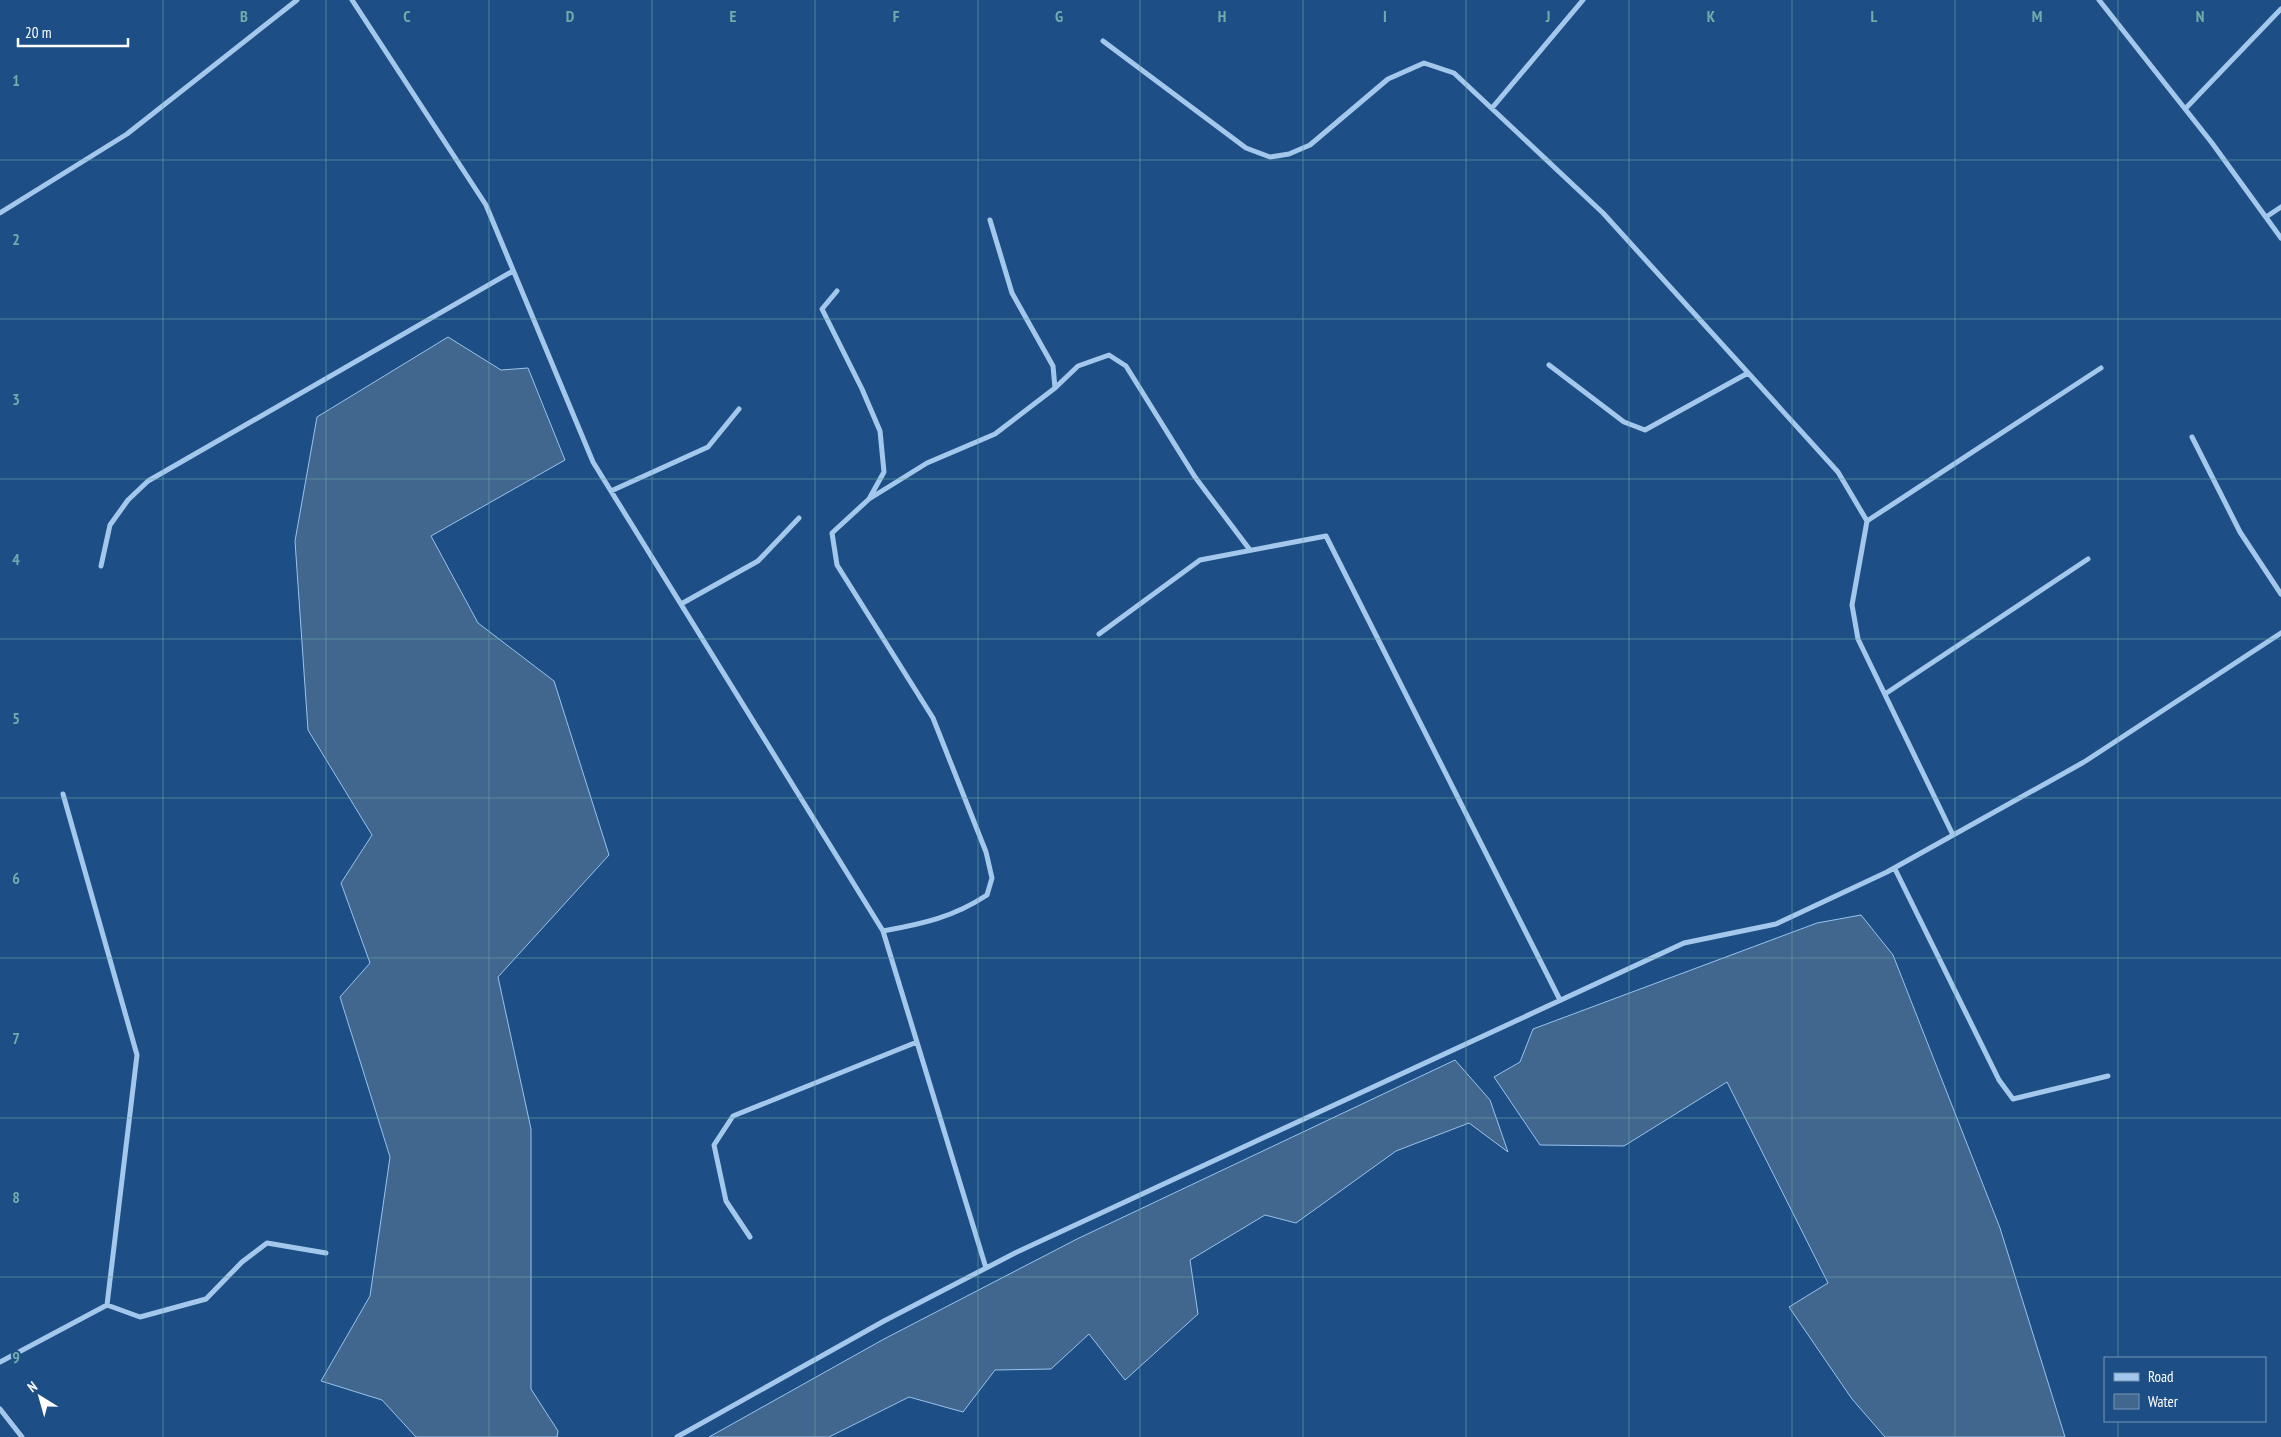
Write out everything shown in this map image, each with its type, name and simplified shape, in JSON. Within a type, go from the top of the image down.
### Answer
[{"type":"street","points":[[0,213],[127,134],[297,0]]},
{"type":"street","points":[[352,0],[486,205],[593,462],[883,931],[986,1268]]},
{"type":"street","points":[[1492,108],[1583,0]]},
{"type":"street","points":[[2099,0],[2185,109],[2281,238]]},
{"type":"street","points":[[2185,109],[2281,9]]},
{"type":"street","points":[[1102,41],[1246,148],[1270,157],[1289,154],[1310,145],[1388,79],[1424,64],[1454,73],[1492,108],[1603,213],[1838,472],[1867,521],[1852,605],[1858,638],[1954,835]]},
{"type":"street","points":[[2266,217],[2281,208]]},
{"type":"street","points":[[990,220],[1012,293],[1053,366],[1055,388]]},
{"type":"street","points":[[102,566],[110,524],[128,500],[148,481],[513,271]]},
{"type":"street","points":[[837,291],[822,309],[862,389],[880,431],[884,472],[869,500]]},
{"type":"street","points":[[883,931],[930,922],[972,905],[987,895],[992,878],[986,852],[933,718],[837,565],[832,533],[869,500],[927,463],[995,434],[1055,388],[1078,366],[1109,355],[1126,366],[1195,477],[1250,550]]},
{"type":"street","points":[[1550,365],[1624,422],[1645,430],[1748,373]]},
{"type":"street","points":[[1867,521],[2101,368]]},
{"type":"street","points":[[612,492],[708,447],[739,409]]},
{"type":"street","points":[[2192,437],[2240,532],[2281,594]]},
{"type":"street","points":[[681,604],[758,561],[799,518]]},
{"type":"street","points":[[1099,634],[1200,560],[1326,536],[1560,1000]]},
{"type":"street","points":[[1885,694],[2088,559]]},
{"type":"street","points":[[677,1437],[884,1321],[986,1268],[1560,1000],[1684,943],[1776,924],[1894,869],[2084,762],[2281,634]]},
{"type":"street","points":[[63,794],[137,1055],[107,1305]]},
{"type":"street","points":[[1894,869],[1999,1080],[2013,1099],[2108,1076]]},
{"type":"street","points":[[750,1237],[726,1202],[714,1145],[733,1116],[917,1042]]},
{"type":"street","points":[[0,1362],[107,1305],[140,1317],[206,1298],[242,1262],[267,1243],[326,1253]]},
{"type":"street","points":[[0,1409],[22,1437]]},
{"type":"water","points":[[448,337],[501,370],[528,368],[565,460],[431,536],[478,623],[554,681],[609,855],[498,977],[531,1129],[531,1389],[558,1431],[557,1437],[416,1437],[382,1400],[321,1381],[370,1296],[390,1157],[340,997],[370,963],[341,883],[372,835],[308,730],[295,541],[317,417]]},
{"type":"water","points":[[1861,915],[1893,955],[2000,1228],[2065,1437],[1885,1437],[1852,1399],[1789,1307],[1828,1283],[1727,1082],[1624,1146],[1540,1145],[1494,1077],[1520,1062],[1533,1029],[1817,923]]},
{"type":"water","points":[[1455,1060],[1490,1100],[1508,1152],[1469,1123],[1396,1151],[1296,1223],[1265,1215],[1190,1260],[1198,1314],[1125,1380],[1089,1334],[1051,1369],[995,1370],[963,1412],[909,1397],[829,1437],[709,1437],[884,1339],[1077,1239]]}]
